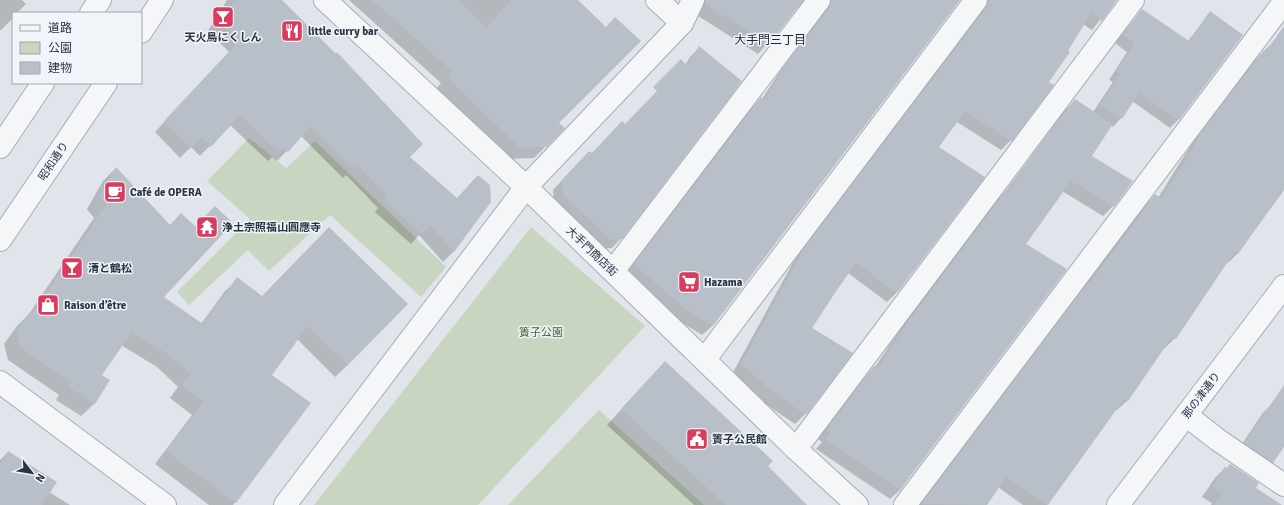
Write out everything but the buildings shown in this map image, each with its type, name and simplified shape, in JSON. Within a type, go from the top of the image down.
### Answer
[{"type":"street","points":[[92,12],[100,0]]},
{"type":"street","points":[[142,30],[162,0]]},
{"type":"street","name":"大手門商店街","points":[[325,0],[526,187],[705,359],[796,449],[857,505]]},
{"type":"street","points":[[657,0],[682,23]]},
{"type":"street","points":[[285,505],[526,187],[682,23],[693,0]]},
{"type":"street","points":[[613,271],[819,0]]},
{"type":"street","points":[[705,359],[976,0]]},
{"type":"street","points":[[796,449],[1133,0]]},
{"type":"street","points":[[905,505],[1284,1]]},
{"type":"street","points":[[0,147],[42,84]]},
{"type":"street","name":"昭和通り","points":[[0,240],[105,84]]},
{"type":"street","name":"那の津通り","points":[[1118,505],[1284,286]]},
{"type":"street","points":[[0,382],[165,505]]},
{"type":"street","points":[[1186,415],[1218,440],[1284,485]]},
{"type":"green space","points":[[249,138],[286,168],[315,141],[446,267],[421,297],[330,215],[269,271],[248,250],[189,305],[177,292],[250,219],[207,181]]},
{"type":"green space","name":"簀子公園","points":[[531,227],[645,326],[478,505],[314,505]]},
{"type":"green space","points":[[599,410],[704,505],[508,505]]},
{"type":"place","name":"天火鳥にくしん","points":[[223,17]]},
{"type":"place","name":"little curry bar","points":[[292,31]]},
{"type":"place","name":"Café de OPERA","points":[[115,192]]},
{"type":"place","name":"浄土宗照福山圓應寺","points":[[207,227]]},
{"type":"place","name":"清と鶴松","points":[[72,268]]},
{"type":"place","name":"Hazama","points":[[689,282]]},
{"type":"place","name":"Raison d’être","points":[[48,305]]},
{"type":"place","name":"簀子公民館","points":[[697,439]]},
{"type":"district","name":"大手門三丁目","points":[[770,40]]}]
